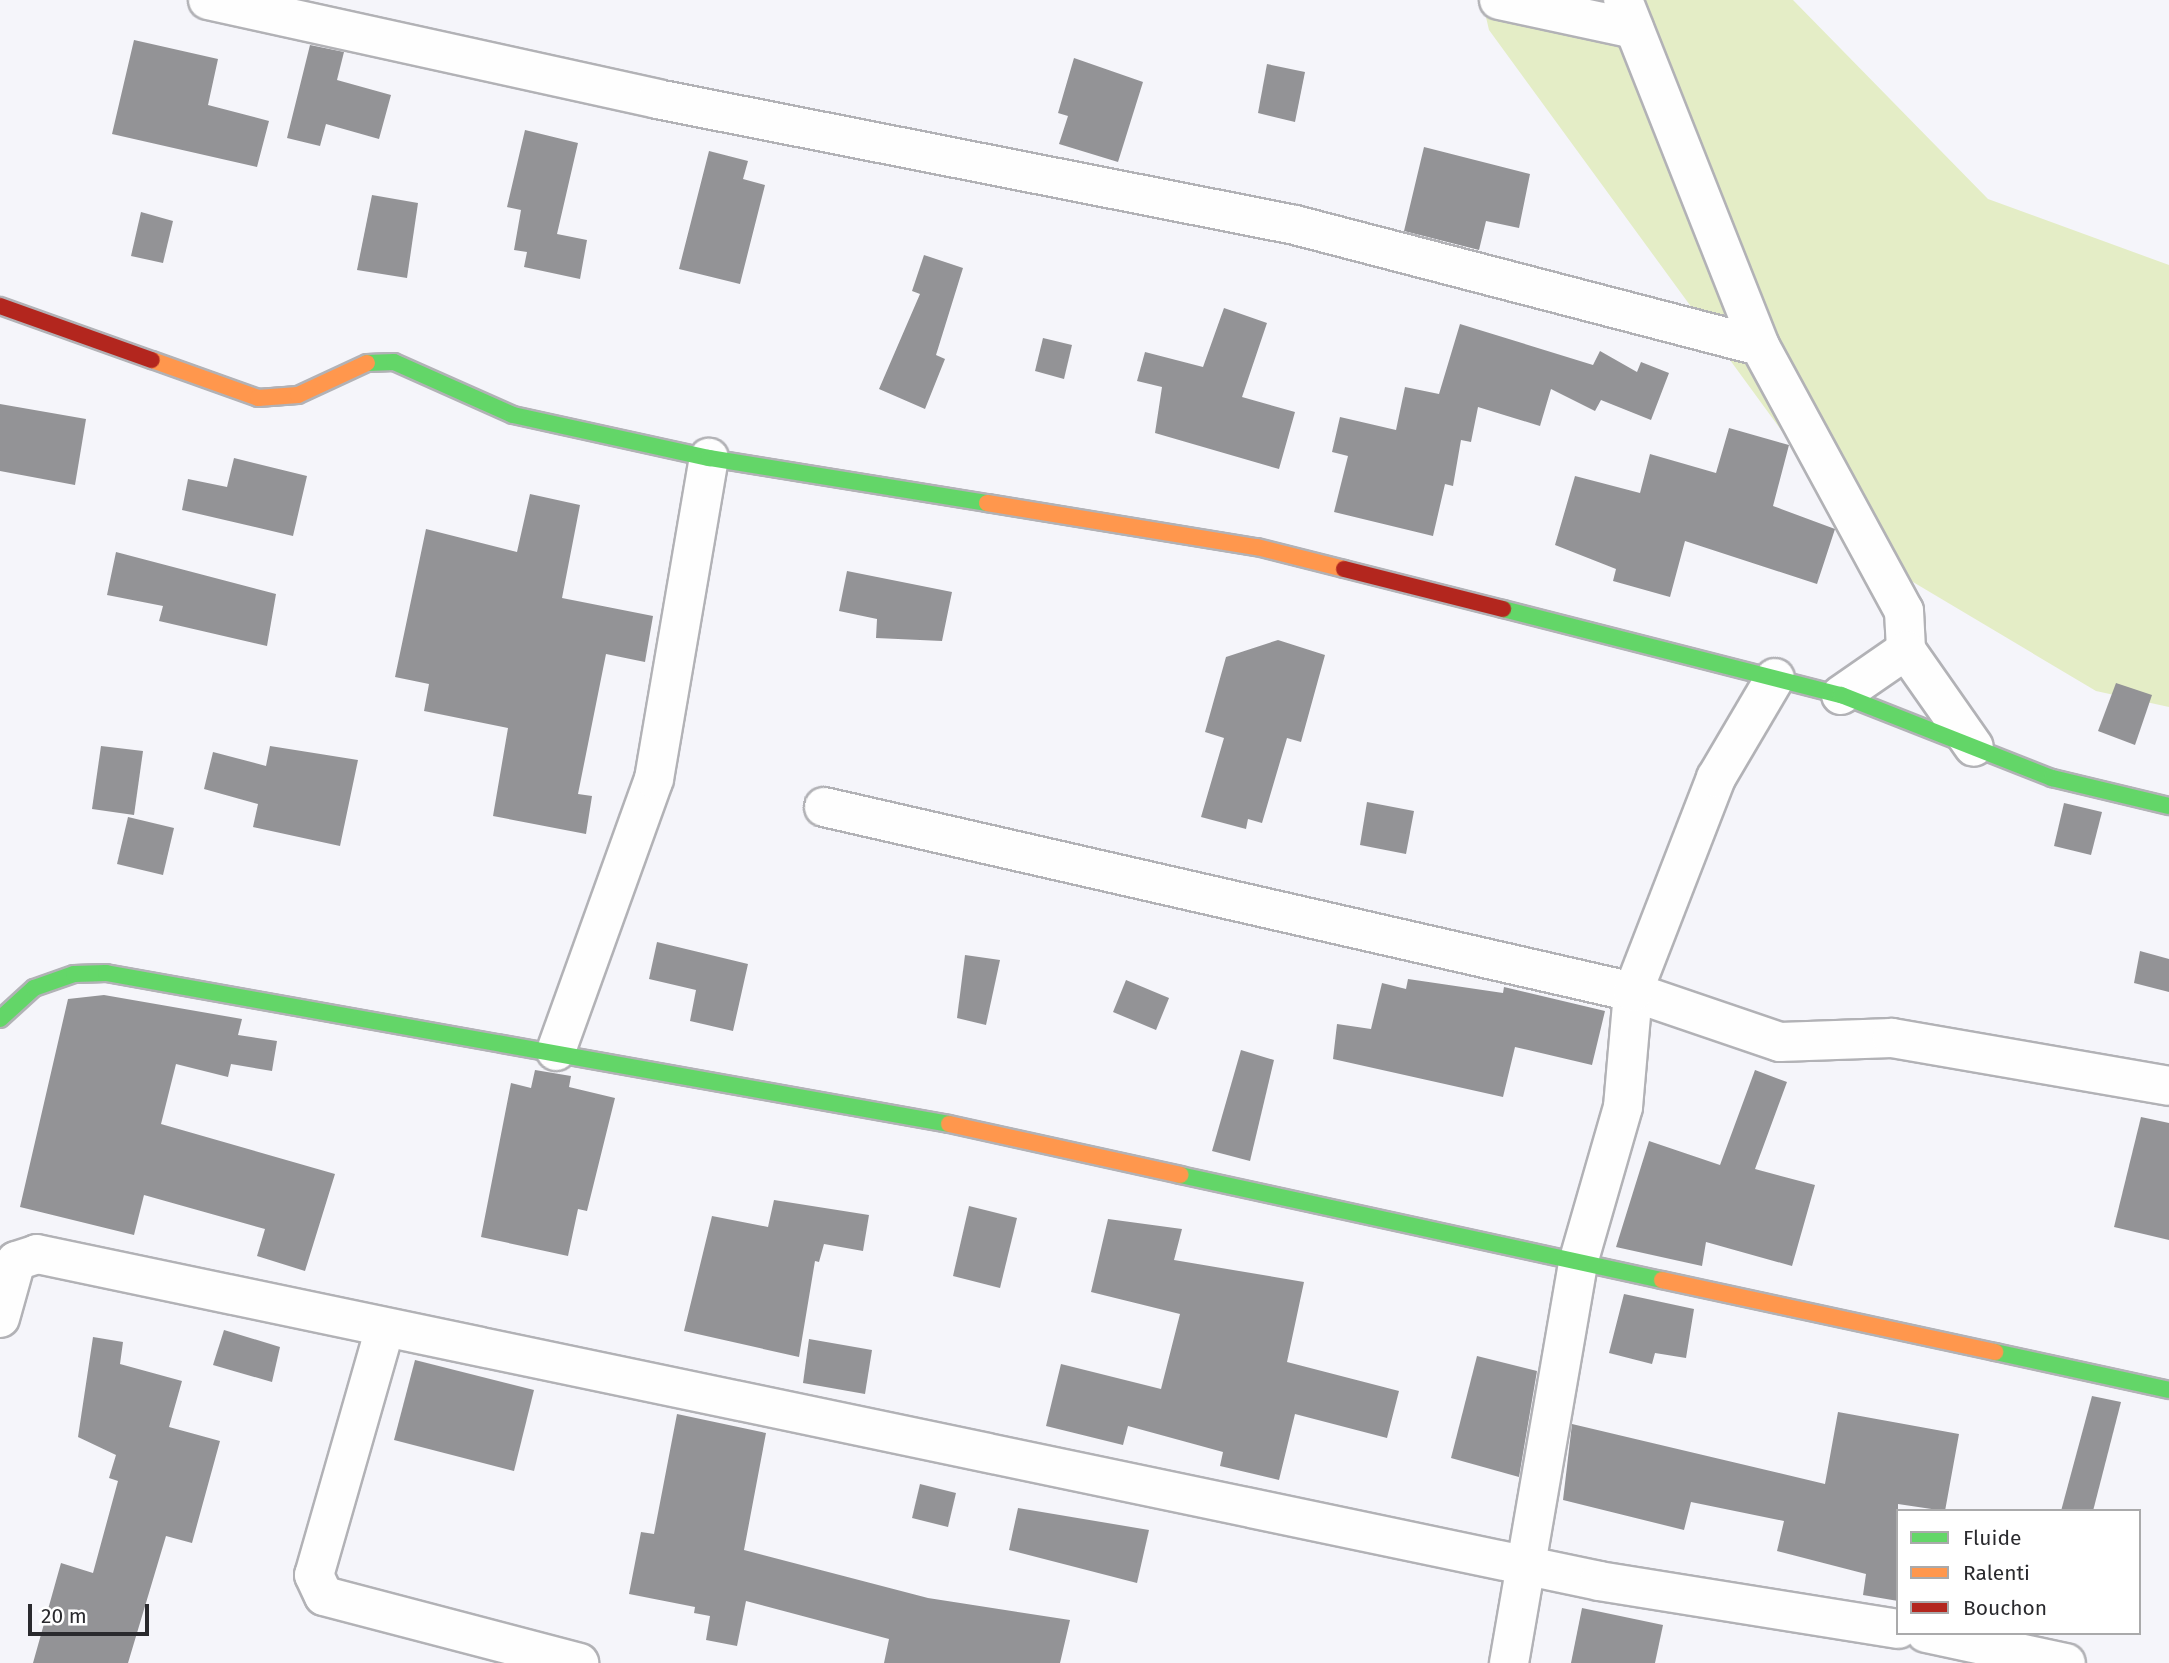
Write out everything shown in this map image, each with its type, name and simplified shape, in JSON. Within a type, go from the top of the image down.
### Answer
[{"type":"street","points":[[208,0],[657,99],[1295,225],[1760,346]]},
{"type":"street","points":[[1499,0],[1629,15],[1760,346],[1904,611],[1906,650],[1974,747]]},
{"type":"street","points":[[0,306],[258,398],[298,395],[360,363],[394,362],[513,415],[709,458],[1257,547],[1841,695],[2052,778],[2169,806]]},
{"type":"street","points":[[556,1051],[654,779],[709,458]]},
{"type":"street","points":[[1841,695],[1906,650]]},
{"type":"street","points":[[1509,1663],[1578,1264],[1623,1107],[1633,992],[1716,778],[1775,678]]},
{"type":"street","points":[[824,807],[1633,992],[1780,1041],[1892,1038],[2169,1086]]},
{"type":"street","points":[[0,1019],[34,988],[74,974],[106,973],[837,1100],[1578,1264],[2169,1390]]},
{"type":"street","points":[[0,1318],[16,1261],[37,1254],[385,1328],[464,1339],[1527,1566],[1896,1629]]},
{"type":"street","points":[[385,1328],[314,1575],[324,1596],[579,1663]]},
{"type":"street","points":[[1935,1635],[2066,1663]]},
{"type":"green space","points":[[1482,0],[1793,0],[1988,199],[2169,265],[2169,707],[2096,691],[1876,560],[1489,30]]},
{"type":"building","points":[[134,40],[218,59],[208,105],[269,121],[257,167],[112,134]]},
{"type":"building","points":[[310,45],[344,52],[337,80],[391,95],[379,139],[326,124],[320,146],[287,138]]},
{"type":"building","points":[[1074,58],[1143,82],[1118,162],[1059,144],[1068,116],[1058,113]]},
{"type":"building","points":[[1267,64],[1305,72],[1295,122],[1258,113]]},
{"type":"building","points":[[525,130],[578,143],[557,234],[587,240],[580,279],[524,267],[527,252],[514,250],[521,210],[507,207]]},
{"type":"building","points":[[1424,147],[1530,174],[1519,228],[1486,221],[1479,250],[1404,231]]},
{"type":"building","points":[[709,151],[748,161],[743,179],[765,185],[740,284],[679,269]]},
{"type":"building","points":[[372,195],[418,203],[407,278],[357,270]]},
{"type":"building","points":[[141,212],[173,221],[163,263],[131,256]]},
{"type":"building","points":[[924,255],[963,268],[936,355],[945,359],[925,409],[879,389],[920,294],[912,291]]},
{"type":"building","points":[[1224,308],[1267,323],[1242,397],[1295,412],[1279,469],[1155,433],[1162,387],[1137,381],[1145,352],[1203,367]]},
{"type":"building","points":[[1460,324],[1593,365],[1600,351],[1637,372],[1641,362],[1669,373],[1651,420],[1601,400],[1595,411],[1551,389],[1540,426],[1478,407],[1471,442],[1461,440],[1453,486],[1445,484],[1433,536],[1334,512],[1348,456],[1332,452],[1340,417],[1396,430],[1405,387],[1439,394]]},
{"type":"building","points":[[1043,338],[1072,345],[1064,379],[1035,371]]},
{"type":"building","points":[[0,404],[86,419],[75,485],[0,471]]},
{"type":"building","points":[[1729,428],[1789,445],[1773,506],[1835,529],[1817,584],[1685,541],[1670,597],[1613,581],[1616,569],[1555,545],[1575,476],[1640,493],[1650,454],[1716,473]]},
{"type":"building","points":[[234,458],[307,476],[293,536],[182,510],[188,479],[227,487]]},
{"type":"building","points":[[530,494],[580,505],[562,598],[653,616],[645,662],[606,654],[578,794],[592,796],[586,834],[493,816],[508,728],[424,711],[429,684],[395,677],[426,529],[517,552]]},
{"type":"building","points":[[116,552],[276,594],[267,646],[159,621],[163,606],[107,595]]},
{"type":"building","points":[[847,571],[952,592],[942,641],[876,638],[877,619],[839,611]]},
{"type":"building","points":[[1278,640],[1325,655],[1301,742],[1287,738],[1262,823],[1248,819],[1246,829],[1201,817],[1224,738],[1205,732],[1226,657]]},
{"type":"building","points":[[2116,683],[2152,695],[2135,745],[2098,731]]},
{"type":"building","points":[[101,746],[143,751],[134,815],[92,809]]},
{"type":"building","points":[[270,746],[358,760],[340,846],[253,827],[258,804],[204,789],[213,752],[266,766]]},
{"type":"building","points":[[1367,802],[1414,811],[1406,854],[1360,845]]},
{"type":"building","points":[[2064,803],[2102,812],[2091,855],[2054,846]]},
{"type":"building","points":[[128,817],[174,828],[163,875],[117,864]]},
{"type":"building","points":[[657,942],[748,964],[733,1031],[690,1021],[696,990],[649,979]]},
{"type":"building","points":[[2140,951],[2169,959],[2169,992],[2134,983]]},
{"type":"building","points":[[965,955],[1000,960],[986,1025],[957,1018]]},
{"type":"building","points":[[1408,979],[1503,993],[1504,987],[1605,1011],[1592,1065],[1515,1047],[1503,1097],[1333,1059],[1337,1024],[1371,1029],[1382,983],[1406,989]]},
{"type":"building","points":[[1126,980],[1169,998],[1156,1030],[1113,1012]]},
{"type":"building","points":[[104,995],[242,1019],[238,1035],[277,1041],[272,1071],[231,1064],[228,1077],[176,1064],[161,1124],[335,1174],[305,1271],[257,1256],[265,1229],[144,1195],[134,1235],[20,1207],[68,999]]},
{"type":"building","points":[[1241,1050],[1274,1060],[1250,1161],[1212,1151]]},
{"type":"building","points":[[535,1070],[571,1076],[569,1087],[615,1098],[587,1211],[578,1209],[568,1256],[481,1237],[511,1083],[531,1088]]},
{"type":"building","points":[[1755,1070],[1787,1082],[1755,1169],[1815,1185],[1792,1266],[1706,1242],[1702,1266],[1616,1247],[1649,1141],[1720,1165]]},
{"type":"building","points":[[2141,1117],[2169,1123],[2169,1240],[2114,1227]]},
{"type":"building","points":[[774,1200],[869,1215],[863,1251],[824,1244],[819,1262],[815,1261],[799,1357],[684,1331],[712,1216],[768,1227]]},
{"type":"building","points":[[969,1206],[1017,1218],[1000,1288],[953,1276]]},
{"type":"building","points":[[1108,1219],[1182,1229],[1174,1260],[1304,1282],[1287,1362],[1399,1391],[1387,1438],[1295,1414],[1279,1480],[1220,1466],[1223,1452],[1128,1426],[1123,1445],[1046,1426],[1061,1364],[1161,1389],[1180,1314],[1091,1292]]},
{"type":"building","points":[[1624,1294],[1694,1309],[1686,1358],[1655,1353],[1652,1364],[1609,1353]]},
{"type":"building","points":[[224,1330],[280,1347],[272,1382],[213,1365]]},
{"type":"building","points":[[93,1337],[123,1342],[120,1364],[182,1381],[169,1427],[220,1441],[192,1543],[166,1536],[128,1663],[33,1663],[61,1563],[93,1573],[118,1481],[109,1478],[116,1455],[78,1437]]},
{"type":"building","points":[[809,1339],[872,1350],[865,1394],[803,1383]]},
{"type":"building","points":[[1477,1356],[1537,1371],[1519,1477],[1451,1458]]},
{"type":"building","points":[[415,1360],[534,1390],[514,1471],[394,1440]]},
{"type":"building","points":[[2092,1396],[2121,1402],[2094,1509],[2062,1509]]},
{"type":"building","points":[[1838,1412],[1959,1434],[1945,1509],[1898,1504],[1896,1509],[1896,1601],[1863,1595],[1866,1574],[1777,1551],[1784,1521],[1691,1502],[1684,1530],[1563,1500],[1572,1424],[1825,1484]]},
{"type":"building","points":[[677,1414],[766,1433],[744,1550],[928,1598],[1070,1620],[1060,1663],[884,1663],[889,1639],[746,1601],[737,1646],[706,1640],[710,1616],[694,1613],[695,1607],[629,1594],[641,1532],[654,1534]]},
{"type":"building","points":[[920,1484],[956,1493],[948,1527],[912,1518]]},
{"type":"building","points":[[1018,1508],[1149,1530],[1137,1583],[1009,1550]]},
{"type":"building","points":[[1582,1608],[1663,1625],[1655,1663],[1571,1663]]},
{"type":"traffic: fast","points":[[367,363],[394,362],[513,415],[709,458],[987,503]]},
{"type":"traffic: fast","points":[[1503,609],[1841,695],[2052,778],[2169,806]]},
{"type":"traffic: fast","points":[[0,1019],[34,988],[74,974],[106,973],[949,1124]]},
{"type":"traffic: fast","points":[[1180,1175],[1662,1280]]},
{"type":"traffic: fast","points":[[1995,1352],[2169,1390]]},
{"type":"traffic: slow","points":[[152,360],[258,398],[298,395],[367,363]]},
{"type":"traffic: slow","points":[[987,503],[1257,547],[1344,569]]},
{"type":"traffic: slow","points":[[949,1124],[1180,1175]]},
{"type":"traffic: slow","points":[[1662,1280],[1995,1352]]},
{"type":"traffic: jam","points":[[0,306],[152,360]]},
{"type":"traffic: jam","points":[[1344,569],[1503,609]]}]
